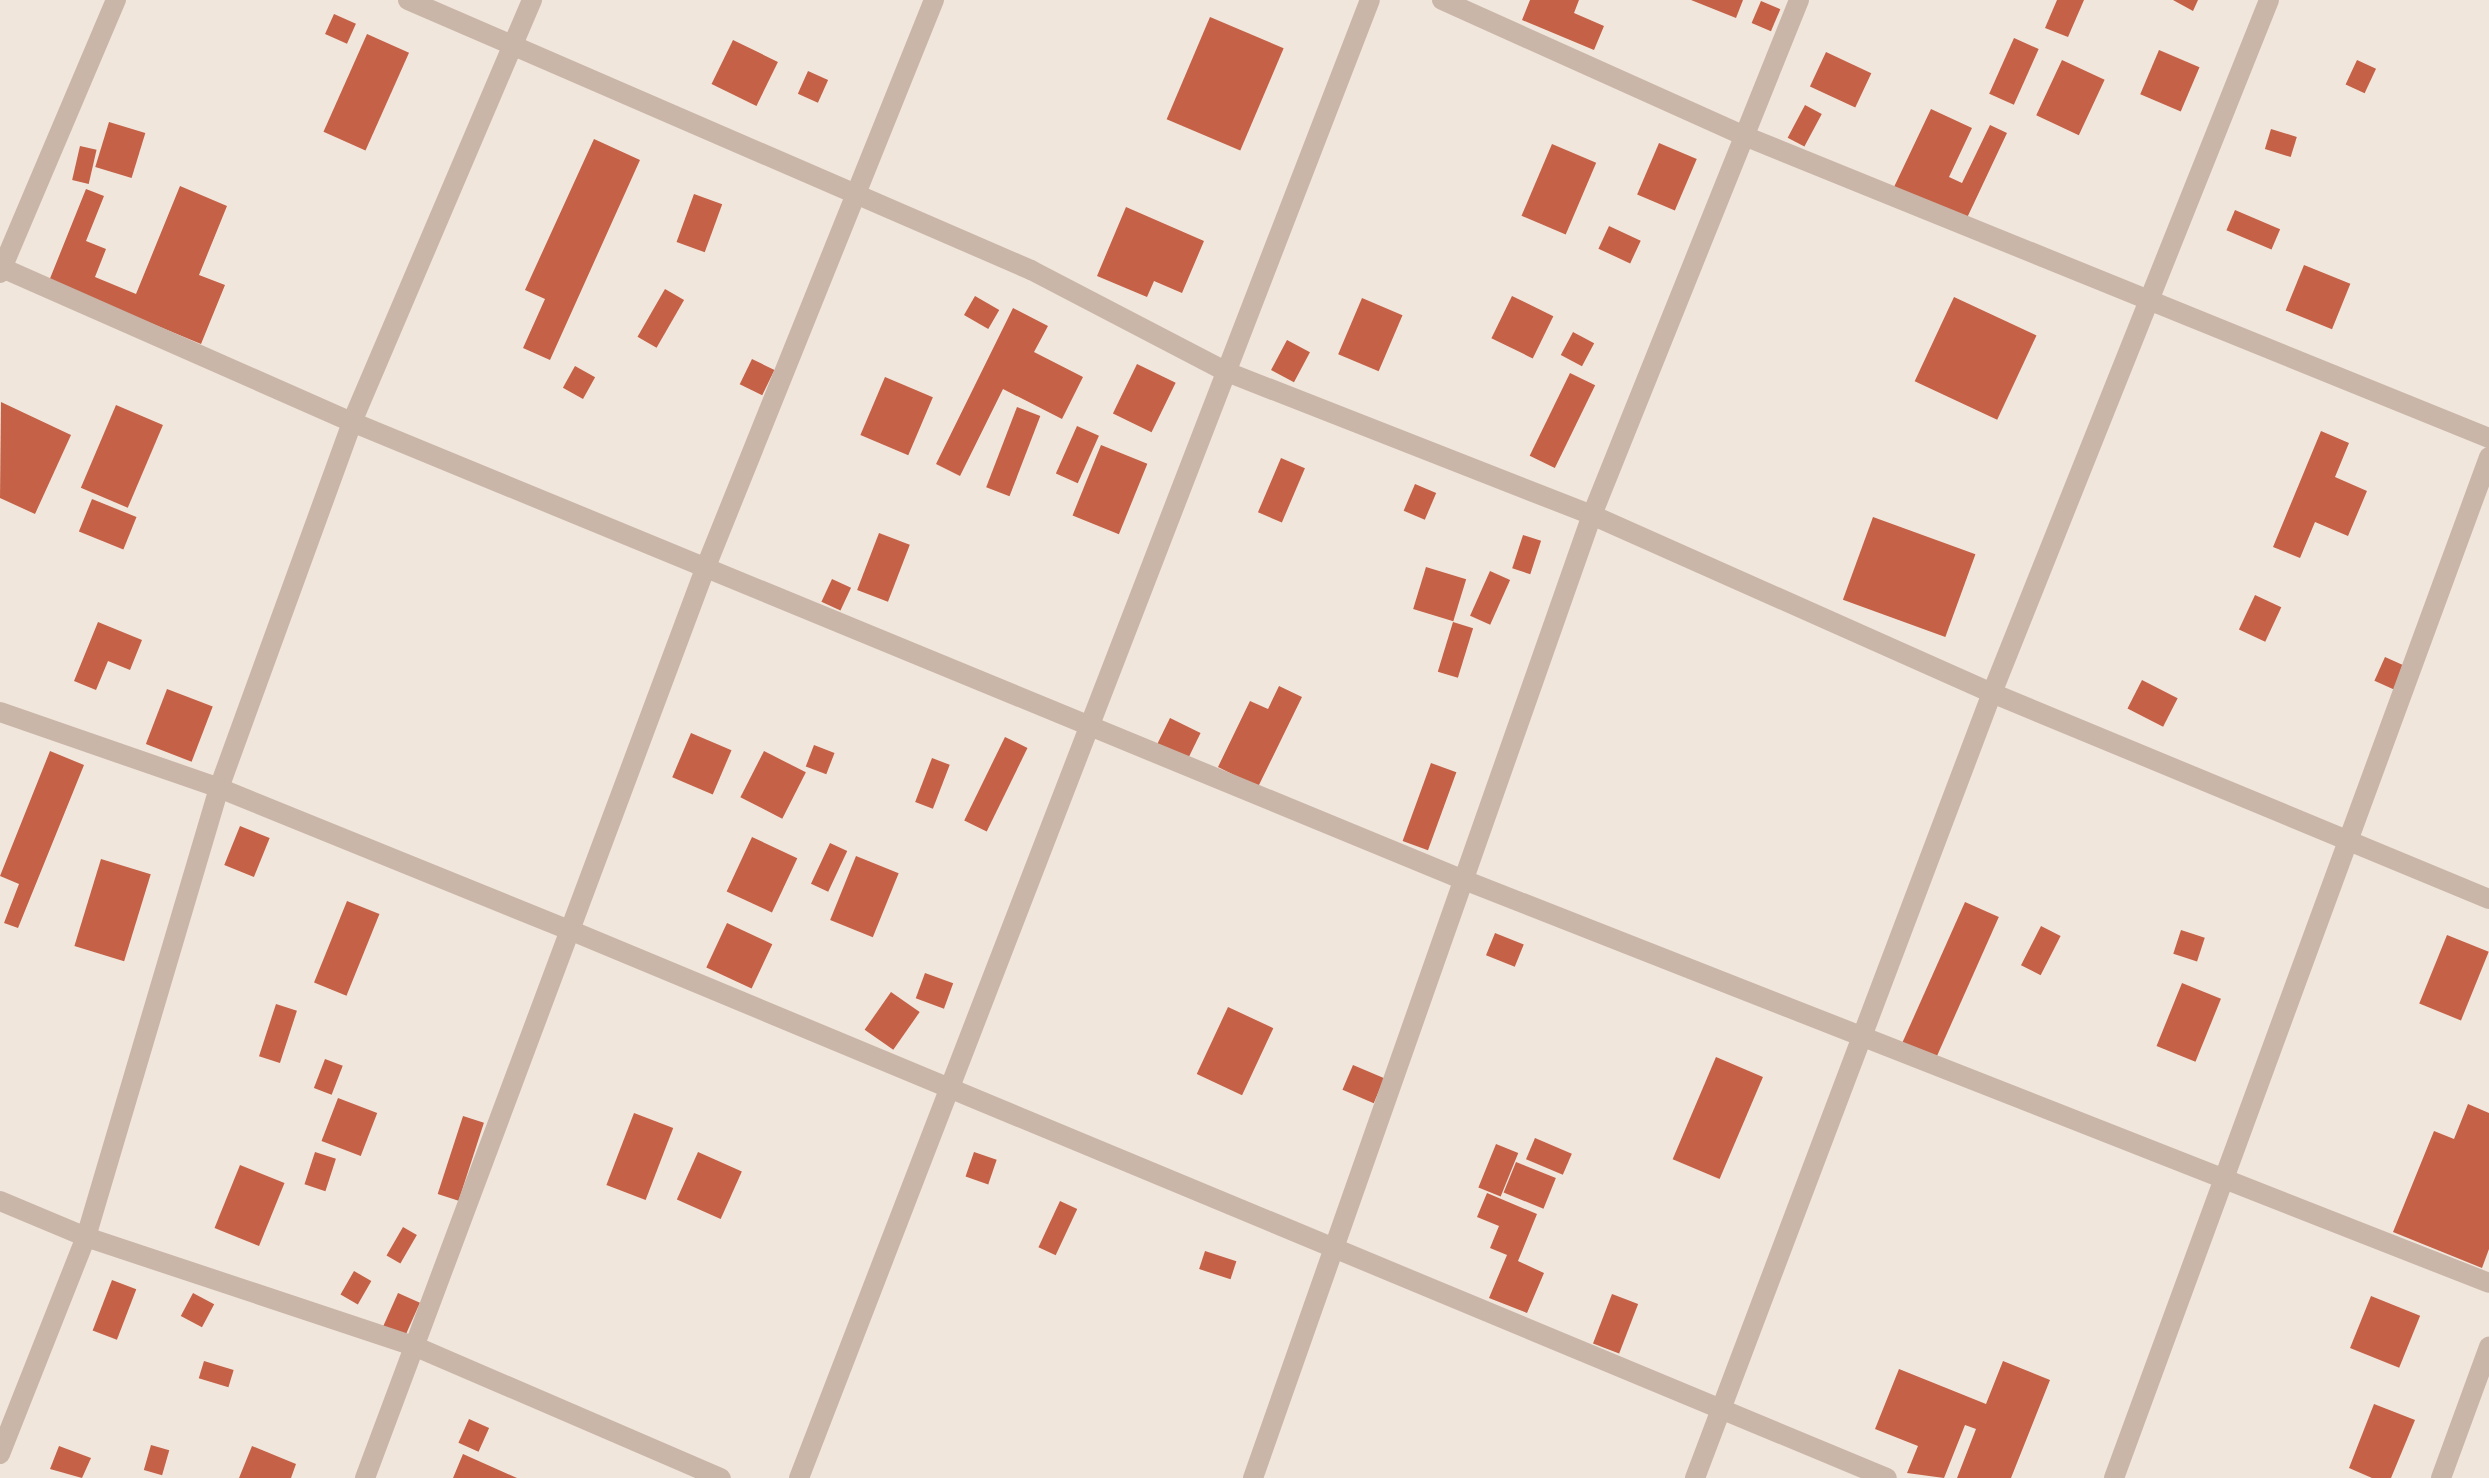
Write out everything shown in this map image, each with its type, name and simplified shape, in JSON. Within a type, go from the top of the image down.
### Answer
[{"type":"street","points":[[116,0],[1,270],[352,422],[707,564],[1464,880],[1864,1040],[2489,1283]]},
{"type":"street","points":[[408,0],[1031,270],[1227,372],[1592,515],[1992,693],[2489,899]]},
{"type":"street","points":[[0,1454],[86,1237],[219,788],[352,422],[532,0]]},
{"type":"street","points":[[365,1478],[707,564],[852,194],[934,0]]},
{"type":"street","points":[[799,1478],[1370,0]]},
{"type":"street","points":[[1442,0],[1742,135],[2489,438]]},
{"type":"street","points":[[1253,1478],[1592,515],[1742,135],[1799,0]]},
{"type":"street","points":[[1695,1478],[1864,1040],[1992,693],[2269,0]]},
{"type":"street","points":[[2114,1478],[2221,1180],[2351,841],[2489,457]]},
{"type":"street","points":[[0,712],[219,788],[572,931],[1887,1478]]},
{"type":"street","points":[[0,1201],[86,1237],[414,1346],[721,1478]]},
{"type":"street","points":[[2441,1478],[2489,1347]]},
{"type":"building","points":[[1530,0],[1579,0],[1574,13],[1604,26],[1594,50],[1522,20]]},
{"type":"building","points":[[1691,0],[1743,0],[1736,18]]},
{"type":"building","points":[[2057,0],[2084,0],[2068,37],[2045,28]]},
{"type":"building","points":[[2173,0],[2198,0],[2193,11]]},
{"type":"building","points":[[1761,1],[1780,9],[1771,31],[1752,23]]},
{"type":"building","points":[[334,14],[356,24],[347,44],[325,34]]},
{"type":"building","points":[[1210,17],[1284,48],[1240,150],[1167,119]]},
{"type":"building","points":[[367,34],[409,53],[366,150],[323,132]]},
{"type":"building","points":[[2014,38],[2039,49],[2014,105],[1989,94]]},
{"type":"building","points":[[733,40],[778,62],[756,106],[712,84]]},
{"type":"building","points":[[2159,50],[2200,67],[2181,111],[2140,94]]},
{"type":"building","points":[[1826,52],[1871,73],[1855,108],[1810,86]]},
{"type":"building","points":[[2062,60],[2105,80],[2079,135],[2036,115]]},
{"type":"building","points":[[2357,60],[2376,69],[2365,93],[2346,84]]},
{"type":"building","points":[[808,71],[828,80],[818,103],[798,94]]},
{"type":"building","points":[[1805,105],[1822,114],[1804,147],[1788,138]]},
{"type":"building","points":[[1931,109],[1972,128],[1949,177],[1962,183],[1990,125],[2007,133],[1966,220],[1894,187]]},
{"type":"building","points":[[109,122],[145,133],[132,178],[95,167]]},
{"type":"building","points":[[2271,129],[2297,137],[2291,157],[2265,149]]},
{"type":"building","points":[[594,139],[640,160],[550,360],[523,348],[545,299],[525,290]]},
{"type":"building","points":[[1659,143],[1697,159],[1675,211],[1637,195]]},
{"type":"building","points":[[1552,144],[1596,163],[1566,235],[1522,216]]},
{"type":"building","points":[[80,146],[97,150],[89,184],[72,180]]},
{"type":"building","points":[[180,186],[227,206],[199,275],[225,285],[201,344],[49,281],[86,189],[104,196],[86,241],[106,249],[95,277],[136,294]]},
{"type":"building","points":[[694,194],[722,204],[705,252],[677,242]]},
{"type":"building","points":[[1126,207],[1204,241],[1182,293],[1154,281],[1147,297],[1097,276]]},
{"type":"building","points":[[2235,210],[2280,229],[2272,249],[2226,230]]},
{"type":"building","points":[[1609,226],[1641,241],[1630,263],[1598,249]]},
{"type":"building","points":[[2304,265],[2350,284],[2332,329],[2286,310]]},
{"type":"building","points":[[665,289],[684,300],[657,348],[638,337]]},
{"type":"building","points":[[975,296],[999,310],[988,329],[964,315]]},
{"type":"building","points":[[1512,296],[1553,316],[1533,358],[1491,338]]},
{"type":"building","points":[[1954,297],[2036,335],[1997,420],[1915,381]]},
{"type":"building","points":[[1362,298],[1403,315],[1379,371],[1338,354]]},
{"type":"building","points":[[1013,308],[1048,326],[1034,352],[1083,377],[1062,419],[1003,389],[960,476],[936,464]]},
{"type":"building","points":[[1573,332],[1594,343],[1582,366],[1561,355]]},
{"type":"building","points":[[1287,340],[1310,352],[1294,382],[1271,370]]},
{"type":"building","points":[[752,359],[774,370],[762,395],[740,384]]},
{"type":"building","points":[[1137,364],[1176,383],[1152,432],[1113,413]]},
{"type":"building","points":[[575,366],[595,377],[583,399],[563,388]]},
{"type":"building","points":[[1570,373],[1595,385],[1555,468],[1530,456]]},
{"type":"building","points":[[885,377],[933,397],[908,455],[860,435]]},
{"type":"building","points":[[1,402],[71,435],[35,514],[0,498]]},
{"type":"building","points":[[116,405],[163,425],[128,508],[81,488]]},
{"type":"building","points":[[1017,407],[1040,416],[1010,496],[986,487]]},
{"type":"building","points":[[1077,426],[1099,436],[1078,483],[1056,474]]},
{"type":"building","points":[[2321,431],[2349,443],[2335,477],[2367,491],[2348,536],[2315,522],[2300,558],[2273,547]]},
{"type":"building","points":[[1101,445],[1147,464],[1119,534],[1073,515]]},
{"type":"building","points":[[1281,458],[1305,468],[1282,522],[1258,512]]},
{"type":"building","points":[[1415,484],[1436,493],[1425,520],[1404,511]]},
{"type":"building","points":[[92,499],[137,517],[123,549],[79,531]]},
{"type":"building","points":[[1873,517],[1975,554],[1945,637],[1843,600]]},
{"type":"building","points":[[879,533],[910,545],[888,602],[857,590]]},
{"type":"building","points":[[1523,535],[1541,541],[1530,574],[1512,568]]},
{"type":"building","points":[[1426,567],[1466,579],[1453,621],[1413,609]]},
{"type":"building","points":[[1490,571],[1510,580],[1490,625],[1470,616]]},
{"type":"building","points":[[832,579],[851,588],[840,611],[821,602]]},
{"type":"building","points":[[2255,595],[2281,607],[2265,642],[2239,629]]},
{"type":"building","points":[[98,622],[142,640],[130,670],[108,661],[96,690],[74,681]]},
{"type":"building","points":[[1453,622],[1473,628],[1458,678],[1438,672]]},
{"type":"building","points":[[2385,657],[2405,666],[2395,690],[2374,681]]},
{"type":"building","points":[[2142,680],[2178,698],[2163,727],[2127,709]]},
{"type":"building","points":[[1279,686],[1302,697],[1258,787],[1218,767],[1250,701],[1268,709]]},
{"type":"building","points":[[167,689],[213,707],[192,762],[146,744]]},
{"type":"building","points":[[1170,718],[1201,733],[1188,759],[1157,744]]},
{"type":"building","points":[[691,733],[732,750],[713,794],[672,777]]},
{"type":"building","points":[[1005,737],[1027,748],[987,832],[964,821]]},
{"type":"building","points":[[814,745],[835,753],[826,774],[806,766]]},
{"type":"building","points":[[50,751],[84,765],[18,928],[4,923],[19,884],[0,876]]},
{"type":"building","points":[[764,751],[806,772],[782,819],[740,797]]},
{"type":"building","points":[[932,758],[950,765],[933,809],[915,802]]},
{"type":"building","points":[[1431,763],[1456,772],[1428,850],[1403,841]]},
{"type":"building","points":[[240,826],[270,838],[254,877],[224,865]]},
{"type":"building","points":[[752,837],[797,858],[772,913],[727,891]]},
{"type":"building","points":[[830,843],[847,851],[828,892],[811,884]]},
{"type":"building","points":[[856,856],[899,873],[873,937],[830,920]]},
{"type":"building","points":[[101,859],[151,874],[124,961],[74,946]]},
{"type":"building","points":[[347,901],[379,914],[346,996],[314,983]]},
{"type":"building","points":[[1965,902],[1999,917],[1935,1061],[1901,1046]]},
{"type":"building","points":[[727,923],[772,944],[752,989],[706,967]]},
{"type":"building","points":[[2041,926],[2061,936],[2041,975],[2021,965]]},
{"type":"building","points":[[2181,930],[2205,938],[2197,962],[2173,954]]},
{"type":"building","points":[[1495,933],[1524,945],[1515,967],[1486,955]]},
{"type":"building","points":[[2447,935],[2489,952],[2461,1020],[2419,1004]]},
{"type":"building","points":[[925,973],[953,983],[944,1009],[916,998]]},
{"type":"building","points":[[2182,983],[2221,999],[2195,1062],[2157,1046]]},
{"type":"building","points":[[891,992],[920,1012],[893,1050],[865,1030]]},
{"type":"building","points":[[276,1004],[297,1011],[280,1063],[259,1056]]},
{"type":"building","points":[[1228,1007],[1273,1028],[1242,1095],[1197,1074]]},
{"type":"building","points":[[1716,1057],[1763,1077],[1720,1179],[1673,1159]]},
{"type":"building","points":[[325,1059],[343,1066],[332,1095],[314,1088]]},
{"type":"building","points":[[1353,1065],[1384,1078],[1374,1103],[1342,1090]]},
{"type":"building","points":[[338,1098],[377,1113],[361,1156],[322,1141]]},
{"type":"building","points":[[2468,1104],[2489,1113],[2489,1249],[2482,1268],[2393,1232],[2434,1131],[2454,1139]]},
{"type":"building","points":[[634,1113],[673,1128],[646,1200],[606,1185]]},
{"type":"building","points":[[463,1116],[484,1123],[459,1201],[438,1194]]},
{"type":"building","points":[[1535,1138],[1572,1154],[1563,1175],[1526,1159]]},
{"type":"building","points":[[1496,1144],[1518,1153],[1501,1197],[1478,1188]]},
{"type":"building","points":[[315,1152],[336,1159],[325,1191],[304,1184]]},
{"type":"building","points":[[698,1152],[742,1172],[721,1219],[677,1200]]},
{"type":"building","points":[[974,1152],[997,1160],[988,1184],[966,1177]]},
{"type":"building","points":[[1516,1162],[1556,1178],[1544,1209],[1504,1193]]},
{"type":"building","points":[[240,1165],[285,1183],[259,1246],[215,1228]]},
{"type":"building","points":[[1487,1193],[1537,1214],[1518,1261],[1544,1273],[1527,1313],[1489,1298],[1507,1255],[1490,1248],[1499,1226],[1477,1217]]},
{"type":"building","points":[[1060,1201],[1077,1209],[1056,1255],[1038,1247]]},
{"type":"building","points":[[403,1227],[417,1235],[400,1264],[386,1256]]},
{"type":"building","points":[[1205,1251],[1236,1261],[1231,1279],[1199,1269]]},
{"type":"building","points":[[354,1271],[371,1281],[358,1304],[340,1294]]},
{"type":"building","points":[[112,1280],[136,1289],[117,1340],[93,1330]]},
{"type":"building","points":[[193,1293],[214,1304],[202,1327],[181,1316]]},
{"type":"building","points":[[398,1293],[420,1303],[404,1337],[383,1328]]},
{"type":"building","points":[[1612,1294],[1638,1304],[1619,1354],[1593,1343]]},
{"type":"building","points":[[2371,1296],[2420,1316],[2399,1368],[2350,1348]]},
{"type":"building","points":[[204,1361],[234,1370],[228,1387],[199,1378]]},
{"type":"building","points":[[2003,1361],[2050,1380],[2011,1478],[1957,1478],[1976,1429],[1965,1425],[1944,1478],[1907,1473],[1918,1446],[1875,1429],[1899,1369],[1986,1404]]},
{"type":"building","points":[[2374,1404],[2415,1420],[2391,1478],[2372,1478],[2349,1468]]},
{"type":"building","points":[[469,1419],[489,1428],[479,1452],[458,1443]]},
{"type":"building","points":[[151,1445],[169,1450],[162,1475],[144,1470]]},
{"type":"building","points":[[59,1446],[91,1458],[82,1478],[50,1469]]},
{"type":"building","points":[[252,1446],[296,1464],[291,1478],[239,1478]]},
{"type":"building","points":[[463,1454],[517,1478],[453,1478]]}]
